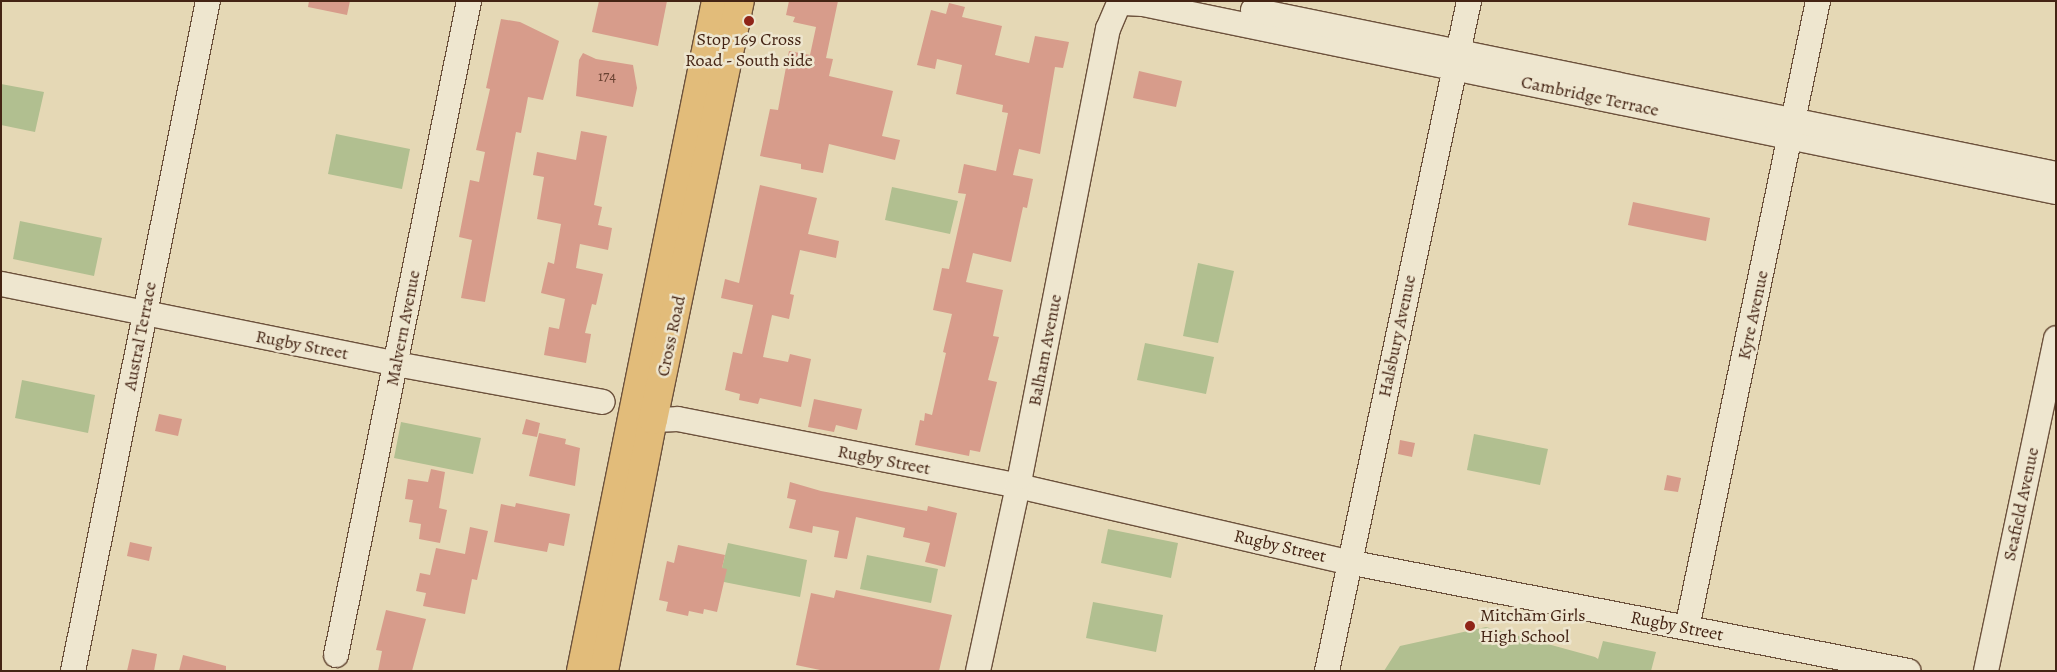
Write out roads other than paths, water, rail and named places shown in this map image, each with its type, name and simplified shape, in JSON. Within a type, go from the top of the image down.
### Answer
[{"type":"highway","name":"Cross Road","points":[[581,671],[716,1]]},
{"type":"highway","name":"Cross Road","points":[[604,671],[653,420],[740,1]]},
{"type":"street","name":"Austral Terrace","points":[[73,671],[208,1]]},
{"type":"street","name":"Malvern Avenue","points":[[336,655],[469,1]]},
{"type":"street","name":"Cambridge Terrace","points":[[1210,1],[1236,14]]},
{"type":"street","name":"Halsbury Avenue","points":[[1327,671],[1348,562],[1469,1]]},
{"type":"street","name":"Kyre Avenue","points":[[1687,628],[1793,129],[1818,1]]},
{"type":"street","name":"Cambridge Terrace","points":[[1116,3],[1236,14],[1998,171],[2056,192]]},
{"type":"street","name":"Balham Avenue","points":[[978,671],[1018,486],[1108,28],[1116,3]]},
{"type":"street","name":"Cambridge Terrace","points":[[1998,171],[2056,174]]},
{"type":"street","name":"Rugby Street","points":[[1,284],[396,364],[603,402]]},
{"type":"street","name":"Seafield Avenue","points":[[1986,671],[2056,338]]},
{"type":"street","name":"Rugby Street","points":[[653,420],[678,419],[1018,486],[1348,562],[1908,671]]},
{"type":"place","name":"Stop 169 Cross Road - South side","points":[[749,21]]},
{"type":"place","name":"Mitcham Girls High School","points":[[1470,626]]}]
